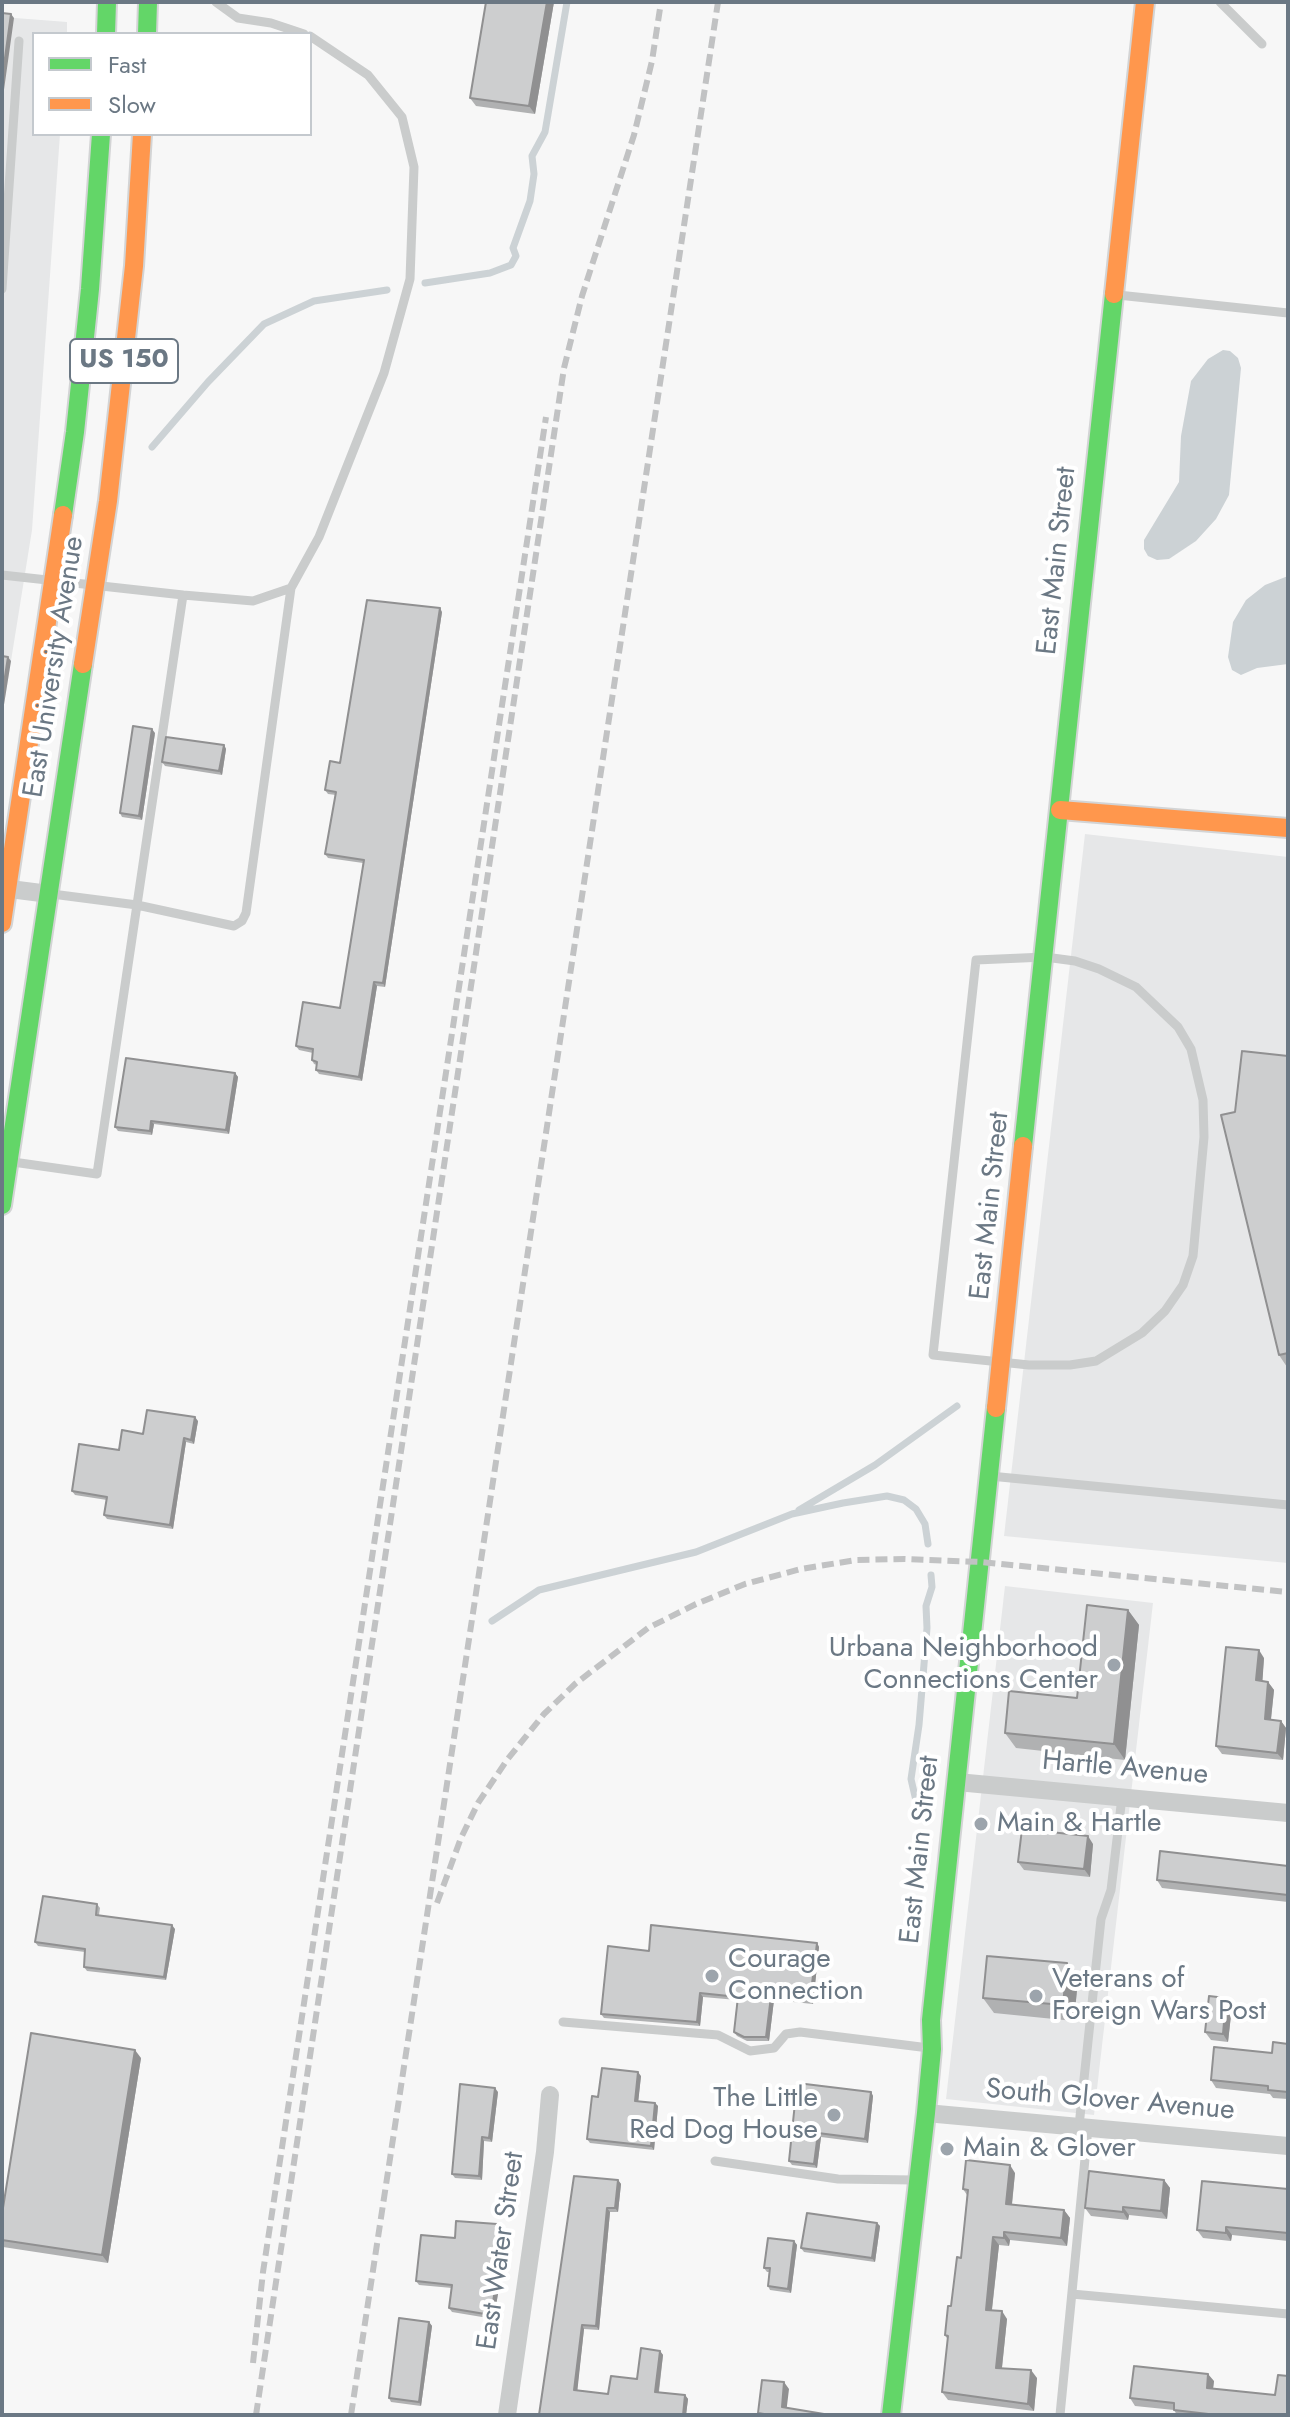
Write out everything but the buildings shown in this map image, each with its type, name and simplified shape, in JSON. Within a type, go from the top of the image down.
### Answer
[{"type":"main road","points":[[106,32],[107,2]]},
{"type":"main road","points":[[147,32],[148,2]]},
{"type":"main road","name":"East Main Street","points":[[891,2415],[926,2113],[932,2049],[931,2020],[1145,2]]},
{"type":"main road","name":"East University Avenue","points":[[2,923],[79,396],[101,136]]},
{"type":"main road","name":"East University Avenue","points":[[2,1205],[95,587],[122,385],[134,266],[142,136]]},
{"type":"main road","points":[[1060,810],[1288,828]]},
{"type":"street","points":[[5,888],[49,894]]},
{"type":"street","name":"Hartle Avenue","points":[[957,1782],[1288,1813]]},
{"type":"street","name":"East Water Street","points":[[507,2415],[545,2152],[550,2095]]},
{"type":"street","name":"South Glover Avenue","points":[[926,2113],[1288,2146]]},
{"type":"lane","points":[[216,2],[238,18],[271,23],[298,32]]},
{"type":"lane","points":[[1220,2],[1262,44]]},
{"type":"lane","points":[[49,894],[137,905],[234,926],[242,921],[246,913],[291,588],[319,537],[384,373],[410,279],[414,167],[402,117],[368,75],[312,38]]},
{"type":"lane","points":[[2,289],[19,41]]},
{"type":"lane","points":[[2,116],[14,117]]},
{"type":"lane","points":[[1114,295],[1288,313]]},
{"type":"lane","points":[[2,575],[253,601],[291,588]]},
{"type":"lane","points":[[9,1162],[97,1174],[183,595]]},
{"type":"lane","points":[[1045,957],[1075,961],[1136,987],[1178,1027],[1191,1049],[1203,1100],[1204,1137],[1193,1256],[1183,1285],[1165,1311],[1142,1333],[1096,1361],[1070,1365],[1002,1363],[933,1355],[976,960],[1045,957]]},
{"type":"lane","points":[[990,1476],[1288,1505]]},
{"type":"lane","points":[[1060,2415],[1101,1919],[1111,1890],[1122,1797]]},
{"type":"lane","points":[[563,2022],[718,2035],[750,2051],[774,2048],[786,2034],[800,2032],[932,2049]]},
{"type":"lane","points":[[715,2161],[838,2179],[918,2181]]},
{"type":"lane","points":[[1072,2294],[1288,2314]]},
{"type":"shaded area","points":[[2,17],[67,22],[67,32],[32,32],[32,136],[60,136],[32,530],[2,717]]},
{"type":"shaded area","points":[[1223,350],[1230,351],[1238,358],[1241,368],[1229,495],[1216,519],[1196,541],[1169,559],[1157,560],[1148,556],[1144,540],[1179,482],[1181,436],[1191,381],[1208,359]]},
{"type":"shaded area","points":[[1288,576],[1288,664],[1257,668],[1241,675],[1232,670],[1228,657],[1233,622],[1246,600],[1265,585]]},
{"type":"shaded area","points":[[1085,834],[1288,857],[1288,1563],[1004,1536]]},
{"type":"shaded area","points":[[1005,1586],[1153,1603],[1094,2115],[946,2099]]},
{"type":"waterway","points":[[425,283],[490,273],[511,265],[516,256],[513,248],[530,201],[534,174],[532,156],[545,132],[567,2]]},
{"type":"waterway","points":[[152,447],[264,324],[314,301],[387,290]]},
{"type":"waterway","points":[[799,1510],[875,1465],[957,1406]]},
{"type":"waterway","points":[[492,1621],[539,1590],[696,1552],[792,1514],[843,1503],[887,1496],[904,1500],[916,1509],[925,1524],[928,1544]]},
{"type":"waterway","points":[[919,1814],[911,1779],[919,1725],[926,1606],[932,1587],[931,1575]]},
{"type":"railway","points":[[256,2415],[564,368],[582,296],[634,135],[652,61],[661,2]]},
{"type":"railway","points":[[351,2415],[718,2]]},
{"type":"railway","points":[[253,2363],[263,2272],[546,417]]},
{"type":"railway","points":[[437,1903],[461,1838],[478,1803],[544,1714],[575,1684],[648,1628],[745,1584],[801,1569],[856,1560],[905,1559],[981,1562],[1288,1592]]},
{"type":"traffic: fast","points":[[106,32],[107,2]]},
{"type":"traffic: fast","points":[[147,32],[148,2]]},
{"type":"traffic: fast","points":[[63,515],[90,289],[101,136]]},
{"type":"traffic: fast","points":[[1023,1146],[1114,294]]},
{"type":"traffic: fast","points":[[2,1205],[83,664]]},
{"type":"traffic: fast","points":[[891,2415],[926,2113],[932,2049],[931,2020],[996,1408]]},
{"type":"traffic: slow","points":[[1114,294],[1145,2]]},
{"type":"traffic: slow","points":[[83,664],[108,501],[134,266],[142,136]]},
{"type":"traffic: slow","points":[[2,923],[63,515]]},
{"type":"traffic: slow","points":[[1060,810],[1288,828]]},
{"type":"traffic: slow","points":[[996,1408],[1023,1146]]},
{"type":"place","name":"Urbana Neighborhood Connections Center","points":[[1114,1665]]},
{"type":"place","name":"Main & Hartle","points":[[981,1824]]},
{"type":"place","name":"Courage Connection","points":[[712,1976]]},
{"type":"place","name":"Veterans of Foreign Wars Post","points":[[1036,1996]]},
{"type":"place","name":"The Little Red Dog House","points":[[834,2115]]},
{"type":"place","name":"Main & Glover","points":[[947,2149]]}]
